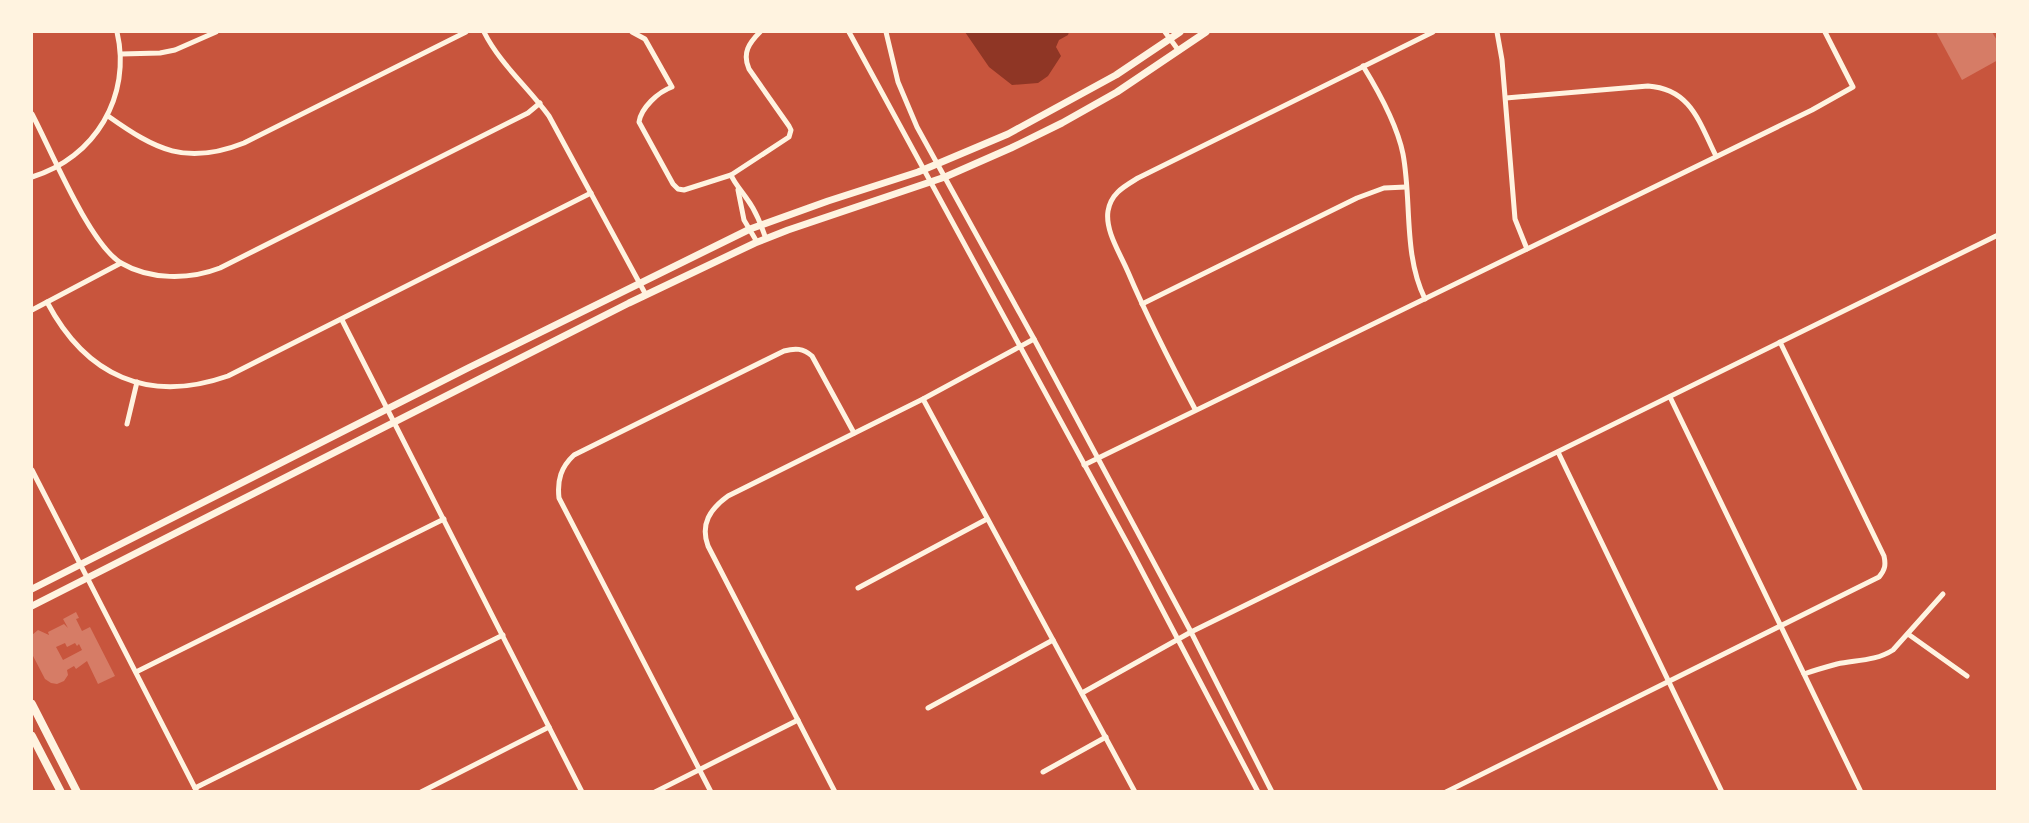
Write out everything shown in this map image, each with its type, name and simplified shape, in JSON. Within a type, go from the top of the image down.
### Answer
[{"type":"main road","points":[[32,704],[77,792]]},
{"type":"main road","points":[[32,736],[61,792]]},
{"type":"street","points":[[32,177],[58,165],[76,153],[90,141],[108,116],[119,83],[121,54],[117,32]]},
{"type":"street","points":[[121,54],[160,53],[175,50],[216,32]]},
{"type":"street","points":[[108,116],[140,138],[166,150],[190,154],[214,153],[244,143],[466,32]]},
{"type":"street","points":[[484,32],[503,62],[540,104],[562,139],[646,295]]},
{"type":"street","points":[[632,32],[645,39],[672,87],[658,94],[639,122],[673,184],[678,189],[684,190],[731,175],[763,156],[789,137],[791,133],[789,126],[746,62],[747,48],[760,32]]},
{"type":"street","points":[[849,32],[1178,639],[1258,792]]},
{"type":"street","points":[[886,32],[898,82],[907,105],[1191,632],[1272,792]]},
{"type":"street","points":[[1165,32],[1179,51]]},
{"type":"street","points":[[32,589],[284,460],[750,229],[925,169],[1008,134],[1048,114],[1133,64],[1178,32],[1187,45]]},
{"type":"street","points":[[32,606],[646,295],[758,242],[945,177],[1062,123],[1117,92],[1206,32]]},
{"type":"street","points":[[1195,410],[1161,346],[1109,230],[1108,212],[1113,197],[1125,186],[1432,32]]},
{"type":"street","points":[[1497,32],[1506,98],[1515,219],[1527,249]]},
{"type":"street","points":[[1084,465],[1812,110],[1853,87],[1825,32]]},
{"type":"street","points":[[1363,66],[1399,139],[1403,155],[1414,272],[1425,299]]},
{"type":"street","points":[[1506,98],[1648,86],[1661,87],[1679,95],[1693,110],[1716,156]]},
{"type":"street","points":[[32,114],[87,222],[102,245],[121,263],[169,277],[214,270],[528,113],[540,104]]},
{"type":"street","points":[[731,175],[737,188],[744,220],[758,242]]},
{"type":"street","points":[[1142,304],[1357,198],[1384,188],[1406,187]]},
{"type":"street","points":[[737,188],[747,199],[766,239]]},
{"type":"street","points":[[47,302],[64,331],[88,356],[103,367],[137,382],[173,387],[211,382],[228,376],[342,320],[591,193]]},
{"type":"street","points":[[1082,693],[1191,632],[1998,235]]},
{"type":"street","points":[[32,310],[121,263]]},
{"type":"street","points":[[342,320],[582,792]]},
{"type":"street","points":[[835,792],[708,546],[705,532],[706,522],[717,504],[728,496],[923,399],[1034,339]]},
{"type":"street","points":[[1446,792],[1879,577],[1885,567],[1884,556],[1780,342]]},
{"type":"street","points":[[711,792],[559,498],[558,488],[562,469],[574,456],[792,349],[805,350],[812,356],[854,433]]},
{"type":"street","points":[[127,424],[137,382]]},
{"type":"street","points":[[1670,397],[1861,792]]},
{"type":"street","points":[[923,399],[1135,792]]},
{"type":"street","points":[[1558,452],[1722,792]]},
{"type":"street","points":[[32,470],[196,790],[503,635]]},
{"type":"street","points":[[136,672],[444,519]]},
{"type":"street","points":[[858,588],[987,519]]},
{"type":"street","points":[[1804,674],[1836,664],[1888,654],[1943,594]]},
{"type":"street","points":[[1908,634],[1967,676]]},
{"type":"street","points":[[928,708],[1053,640]]},
{"type":"street","points":[[655,792],[798,720]]},
{"type":"street","points":[[421,792],[549,727]]},
{"type":"street","points":[[1043,772],[1106,737]]},
{"type":"shaded area","points":[[965,32],[1069,32],[1059,40],[1056,47],[1061,56],[1048,76],[1038,83],[1012,85],[989,67]]},
{"type":"building","points":[[1936,32],[1992,32],[1998,42],[1998,60],[1962,80]]},
{"type":"building","points":[[76,612],[79,618],[76,619],[82,631],[90,627],[115,676],[98,684],[87,661],[76,669],[74,666],[67,670],[68,675],[64,681],[57,684],[45,679],[32,654],[32,635],[38,630],[49,635],[48,632],[64,624],[68,628],[63,619]],"holes":[[[65,643],[67,647],[75,643],[77,646],[79,644],[82,650],[63,660],[56,647]]]}]
